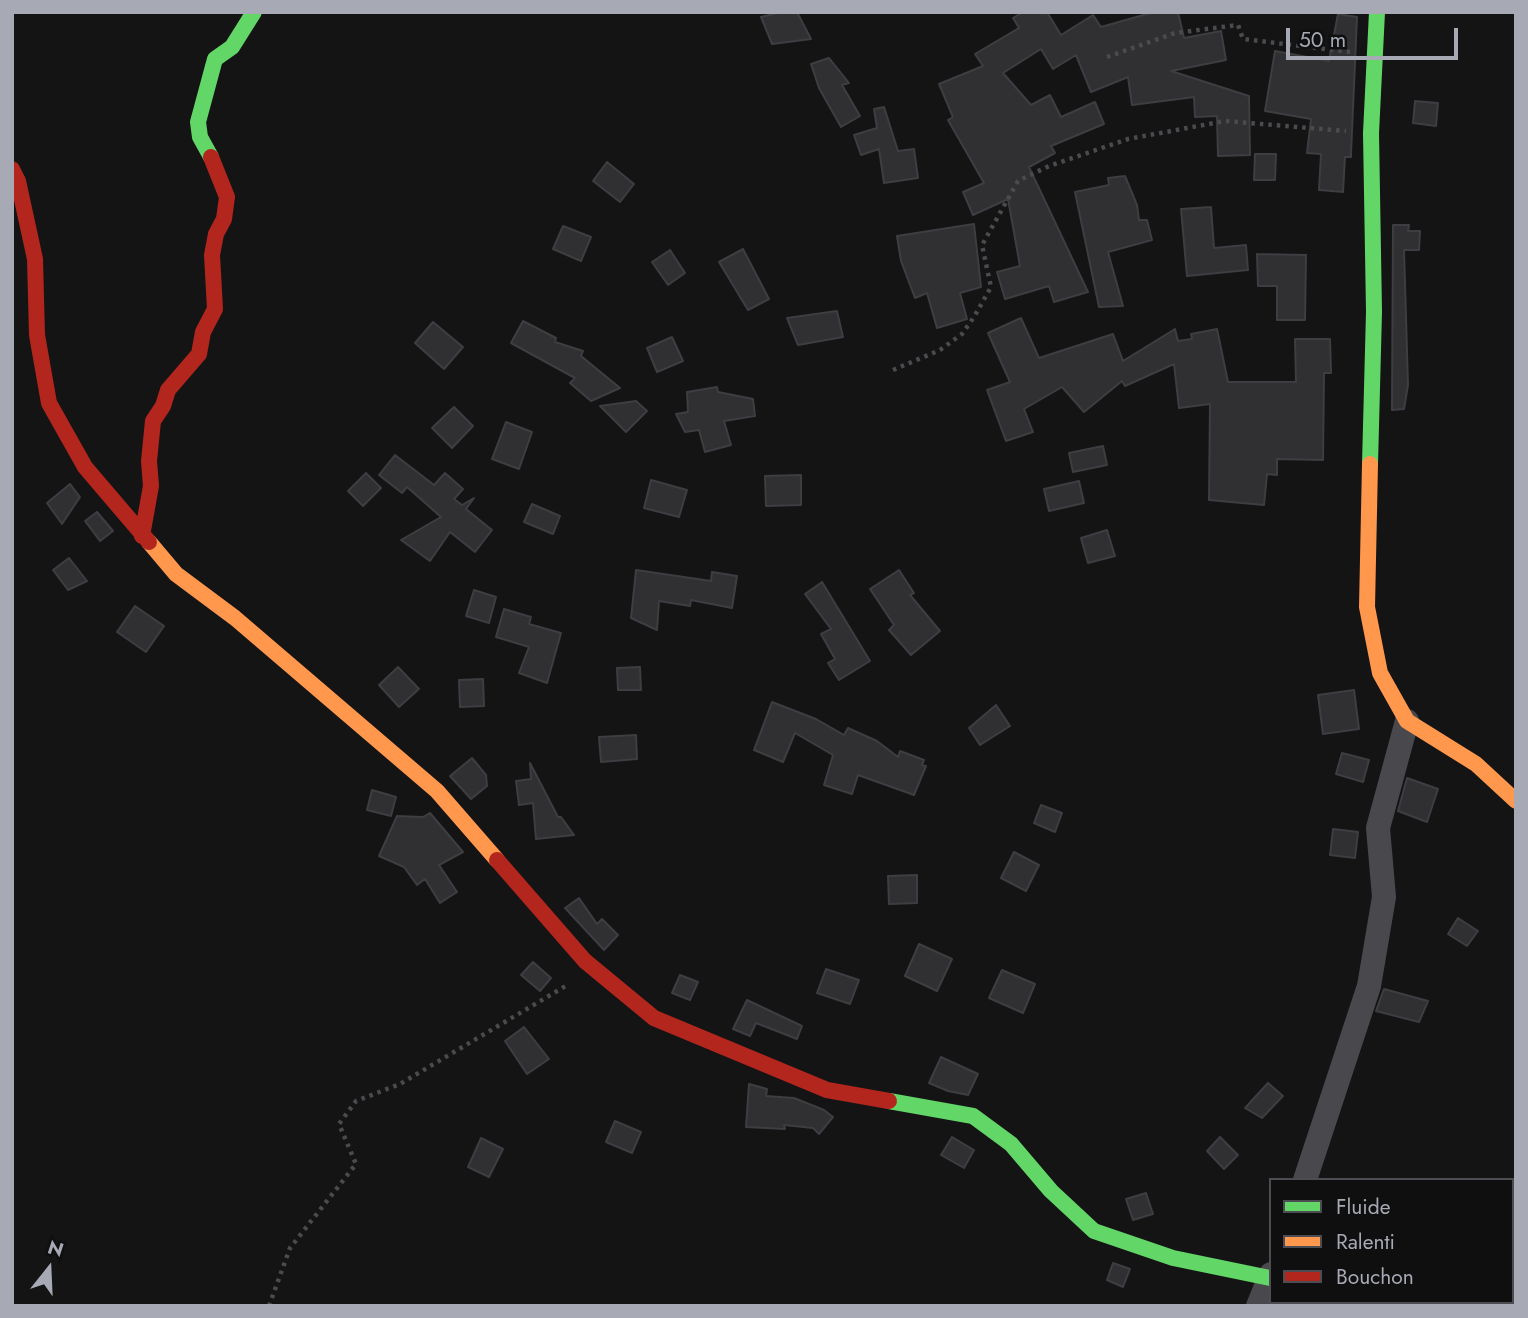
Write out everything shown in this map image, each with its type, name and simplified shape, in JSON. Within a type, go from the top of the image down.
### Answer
[{"type":"street","points":[[142,536],[151,486],[149,461],[153,421],[163,406],[168,390],[199,354],[203,332],[215,309],[212,255],[216,234],[224,219],[227,197],[221,176],[200,137],[198,122],[215,59],[232,47],[254,12]]},
{"type":"street","points":[[1377,12],[1371,133],[1374,312],[1367,607],[1380,673],[1407,722],[1476,764],[1516,801]]},
{"type":"street","points":[[12,169],[18,181],[35,259],[37,335],[49,403],[85,467],[176,574],[235,618],[437,791],[594,969],[654,1018],[827,1090],[973,1116],[1011,1144],[1051,1191],[1094,1231],[1173,1258],[1269,1276]]},
{"type":"street","points":[[1306,1178],[1369,986],[1384,897],[1378,828],[1407,722]]},
{"type":"street","points":[[1258,1306],[1269,1278]]},
{"type":"path","points":[[1107,57],[1175,33],[1238,25],[1243,39],[1375,54]]},
{"type":"path","points":[[893,370],[940,350],[961,334],[974,317],[991,287],[982,245],[1018,181],[1049,166],[1128,139],[1225,121],[1371,133]]},
{"type":"path","points":[[269,1306],[290,1248],[356,1164],[339,1124],[356,1101],[400,1084],[594,969]]},
{"type":"building","points":[[797,12],[811,39],[772,44],[761,17]]},
{"type":"building","points":[[1023,12],[1047,12],[1061,35],[1093,15],[1101,27],[1154,12],[1178,12],[1184,38],[1221,31],[1226,60],[1171,71],[1249,96],[1250,155],[1218,156],[1217,116],[1195,117],[1194,97],[1132,105],[1128,77],[1091,92],[1076,55],[1053,69],[1041,49],[1003,73],[1031,105],[1050,95],[1061,117],[1095,102],[1104,124],[1051,146],[1055,153],[1029,167],[1088,292],[1054,302],[1049,286],[1005,299],[997,272],[1020,266],[1008,199],[973,215],[963,192],[984,183],[948,120],[953,117],[939,84],[983,66],[975,54],[1019,28],[1013,18]]},
{"type":"building","points":[[1338,14],[1357,17],[1351,157],[1345,157],[1343,192],[1319,190],[1321,154],[1307,153],[1311,119],[1265,111],[1275,51],[1329,61]]},
{"type":"building","points":[[829,58],[849,83],[842,85],[860,116],[841,127],[819,88],[811,64]]},
{"type":"building","points":[[1415,101],[1438,103],[1436,126],[1413,123]]},
{"type":"building","points":[[884,107],[898,151],[914,149],[918,178],[884,183],[879,149],[861,155],[854,135],[877,128],[874,109]]},
{"type":"building","points":[[1255,154],[1276,154],[1275,180],[1254,180]]},
{"type":"building","points":[[607,162],[634,184],[620,202],[593,181]]},
{"type":"building","points":[[1125,176],[1137,205],[1139,220],[1147,220],[1152,240],[1108,252],[1123,306],[1099,307],[1075,192],[1109,185],[1108,178]]},
{"type":"building","points":[[1211,207],[1214,248],[1246,245],[1248,270],[1187,276],[1181,209]]},
{"type":"building","points":[[974,224],[981,287],[960,293],[967,319],[937,328],[927,293],[915,298],[901,261],[897,236]]},
{"type":"building","points":[[1393,225],[1409,225],[1408,231],[1420,231],[1419,250],[1404,250],[1408,385],[1404,409],[1392,410]]},
{"type":"building","points":[[563,226],[591,237],[581,261],[553,249]]},
{"type":"building","points":[[743,249],[769,299],[748,310],[719,262]]},
{"type":"building","points":[[670,250],[685,273],[668,285],[652,262]]},
{"type":"building","points":[[1257,254],[1306,255],[1305,320],[1277,320],[1277,286],[1258,286]]},
{"type":"building","points":[[837,311],[843,337],[798,345],[787,318]]},
{"type":"building","points":[[1021,318],[1039,358],[1113,334],[1123,361],[1175,329],[1178,341],[1192,339],[1191,334],[1217,329],[1228,382],[1296,382],[1295,339],[1330,339],[1331,373],[1324,373],[1323,460],[1277,459],[1277,475],[1267,474],[1264,505],[1209,500],[1210,404],[1179,408],[1174,364],[1125,386],[1122,381],[1084,412],[1062,387],[1024,409],[1033,432],[1006,441],[987,390],[1010,382],[988,333]]},
{"type":"building","points":[[523,321],[556,338],[555,342],[583,351],[581,356],[620,388],[591,401],[570,383],[575,378],[511,343]]},
{"type":"building","points":[[433,322],[463,347],[444,369],[415,343]]},
{"type":"building","points":[[672,337],[683,361],[657,372],[647,348]]},
{"type":"building","points":[[717,387],[718,392],[753,399],[755,416],[724,421],[731,445],[705,452],[699,430],[685,432],[676,414],[688,412],[687,392]]},
{"type":"building","points":[[636,401],[647,411],[626,432],[600,406]]},
{"type":"building","points":[[454,407],[473,426],[452,448],[432,428]]},
{"type":"building","points":[[506,422],[532,432],[519,469],[492,459]]},
{"type":"building","points":[[1103,446],[1107,465],[1073,472],[1069,453]]},
{"type":"building","points":[[395,455],[434,485],[445,473],[463,489],[454,499],[462,505],[474,498],[466,509],[492,530],[475,552],[450,532],[430,561],[401,540],[441,517],[407,487],[402,493],[379,475]]},
{"type":"building","points":[[366,473],[381,488],[363,506],[348,491]]},
{"type":"building","points":[[801,475],[801,505],[766,506],[765,476]]},
{"type":"building","points":[[651,480],[687,490],[679,517],[644,508]]},
{"type":"building","points":[[1079,481],[1084,503],[1049,511],[1044,489]]},
{"type":"building","points":[[70,484],[80,497],[62,524],[47,503]]},
{"type":"building","points":[[532,504],[560,516],[553,534],[524,522]]},
{"type":"building","points":[[97,512],[113,531],[100,541],[85,521]]},
{"type":"building","points":[[1107,530],[1115,556],[1088,563],[1081,538]]},
{"type":"building","points":[[69,558],[87,581],[68,590],[53,570]]},
{"type":"building","points":[[636,570],[711,581],[712,572],[737,576],[732,608],[691,600],[690,606],[659,601],[657,630],[631,618]]},
{"type":"building","points":[[899,570],[914,593],[910,595],[940,631],[911,655],[889,630],[894,625],[870,589]]},
{"type":"building","points":[[822,582],[870,661],[839,680],[828,663],[835,659],[821,634],[831,629],[805,594]]},
{"type":"building","points":[[474,590],[496,597],[489,623],[466,616]]},
{"type":"building","points":[[135,606],[164,626],[146,652],[117,632]]},
{"type":"building","points":[[504,609],[531,617],[529,624],[561,633],[547,683],[519,673],[529,647],[496,637]]},
{"type":"building","points":[[398,667],[419,689],[399,707],[379,685]]},
{"type":"building","points":[[640,667],[641,690],[618,690],[617,668]]},
{"type":"building","points":[[483,679],[484,706],[460,707],[459,680]]},
{"type":"building","points":[[1354,690],[1359,729],[1323,734],[1318,695]]},
{"type":"building","points":[[772,702],[816,719],[844,735],[848,728],[877,741],[898,757],[900,751],[924,760],[922,765],[926,766],[914,795],[858,775],[852,794],[824,785],[833,755],[795,733],[783,762],[754,750]]},
{"type":"building","points":[[996,705],[1010,726],[980,745],[969,728]]},
{"type":"building","points":[[636,735],[637,759],[601,762],[599,737]]},
{"type":"building","points":[[1342,753],[1369,760],[1363,782],[1336,774]]},
{"type":"building","points":[[472,758],[486,775],[487,786],[471,799],[450,776]]},
{"type":"building","points":[[530,763],[558,817],[561,817],[574,835],[536,839],[533,803],[519,805],[516,781],[531,779]]},
{"type":"building","points":[[1407,778],[1438,789],[1427,822],[1398,811]]},
{"type":"building","points":[[372,790],[396,797],[391,816],[367,810]]},
{"type":"building","points":[[1041,805],[1062,813],[1055,832],[1034,823]]},
{"type":"building","points":[[430,813],[463,852],[439,865],[457,892],[440,903],[425,879],[417,885],[404,867],[379,856],[397,816],[423,817]]},
{"type":"building","points":[[1333,829],[1358,832],[1355,858],[1330,855]]},
{"type":"building","points":[[1014,852],[1039,865],[1026,891],[1001,878]]},
{"type":"building","points":[[917,875],[917,903],[889,904],[888,876]]},
{"type":"building","points":[[579,898],[597,924],[602,919],[618,935],[604,950],[565,908]]},
{"type":"building","points":[[1458,918],[1478,931],[1467,946],[1448,934]]},
{"type":"building","points":[[919,944],[952,959],[937,991],[905,976]]},
{"type":"building","points":[[533,962],[551,978],[540,991],[521,975]]},
{"type":"building","points":[[826,969],[859,980],[850,1004],[817,993]]},
{"type":"building","points":[[1002,970],[1035,984],[1023,1013],[989,998]]},
{"type":"building","points":[[680,975],[698,982],[690,1000],[672,993]]},
{"type":"building","points":[[1384,989],[1428,1001],[1419,1022],[1376,1011]]},
{"type":"building","points":[[747,1000],[802,1026],[797,1039],[756,1023],[750,1036],[733,1029]]},
{"type":"building","points":[[524,1027],[549,1059],[527,1074],[505,1041]]},
{"type":"building","points":[[941,1057],[978,1074],[968,1095],[929,1083]]},
{"type":"building","points":[[1268,1083],[1283,1096],[1262,1118],[1245,1108]]},
{"type":"building","points":[[749,1084],[767,1089],[766,1096],[794,1098],[824,1110],[833,1117],[819,1134],[813,1128],[784,1125],[785,1129],[746,1127]]},
{"type":"building","points":[[615,1121],[641,1132],[632,1153],[606,1142]]},
{"type":"building","points":[[952,1137],[974,1150],[964,1168],[941,1155]]},
{"type":"building","points":[[1220,1137],[1238,1155],[1224,1169],[1207,1151]]},
{"type":"building","points":[[481,1138],[503,1149],[489,1177],[468,1167]]},
{"type":"building","points":[[1146,1193],[1153,1214],[1133,1220],[1126,1199]]},
{"type":"building","points":[[1113,1263],[1130,1269],[1123,1287],[1107,1280]]},
{"type":"traffic: fast","points":[[211,157],[200,137],[198,122],[215,59],[232,47],[254,12]]},
{"type":"traffic: fast","points":[[1370,464],[1374,312],[1371,133],[1377,12]]},
{"type":"traffic: fast","points":[[889,1101],[973,1116],[1011,1144],[1051,1191],[1094,1231],[1173,1258],[1269,1278]]},
{"type":"traffic: slow","points":[[1370,464],[1367,607],[1380,673],[1407,721],[1476,764],[1516,801]]},
{"type":"traffic: slow","points":[[149,542],[176,574],[235,618],[437,791],[497,860]]},
{"type":"traffic: jam","points":[[142,536],[151,486],[149,461],[153,421],[163,406],[168,390],[199,354],[203,332],[215,309],[212,255],[216,234],[224,219],[227,197],[211,157]]},
{"type":"traffic: jam","points":[[12,169],[18,181],[35,259],[37,335],[49,403],[85,467],[149,542]]},
{"type":"traffic: jam","points":[[497,860],[585,961],[654,1018],[827,1090],[889,1101]]}]
